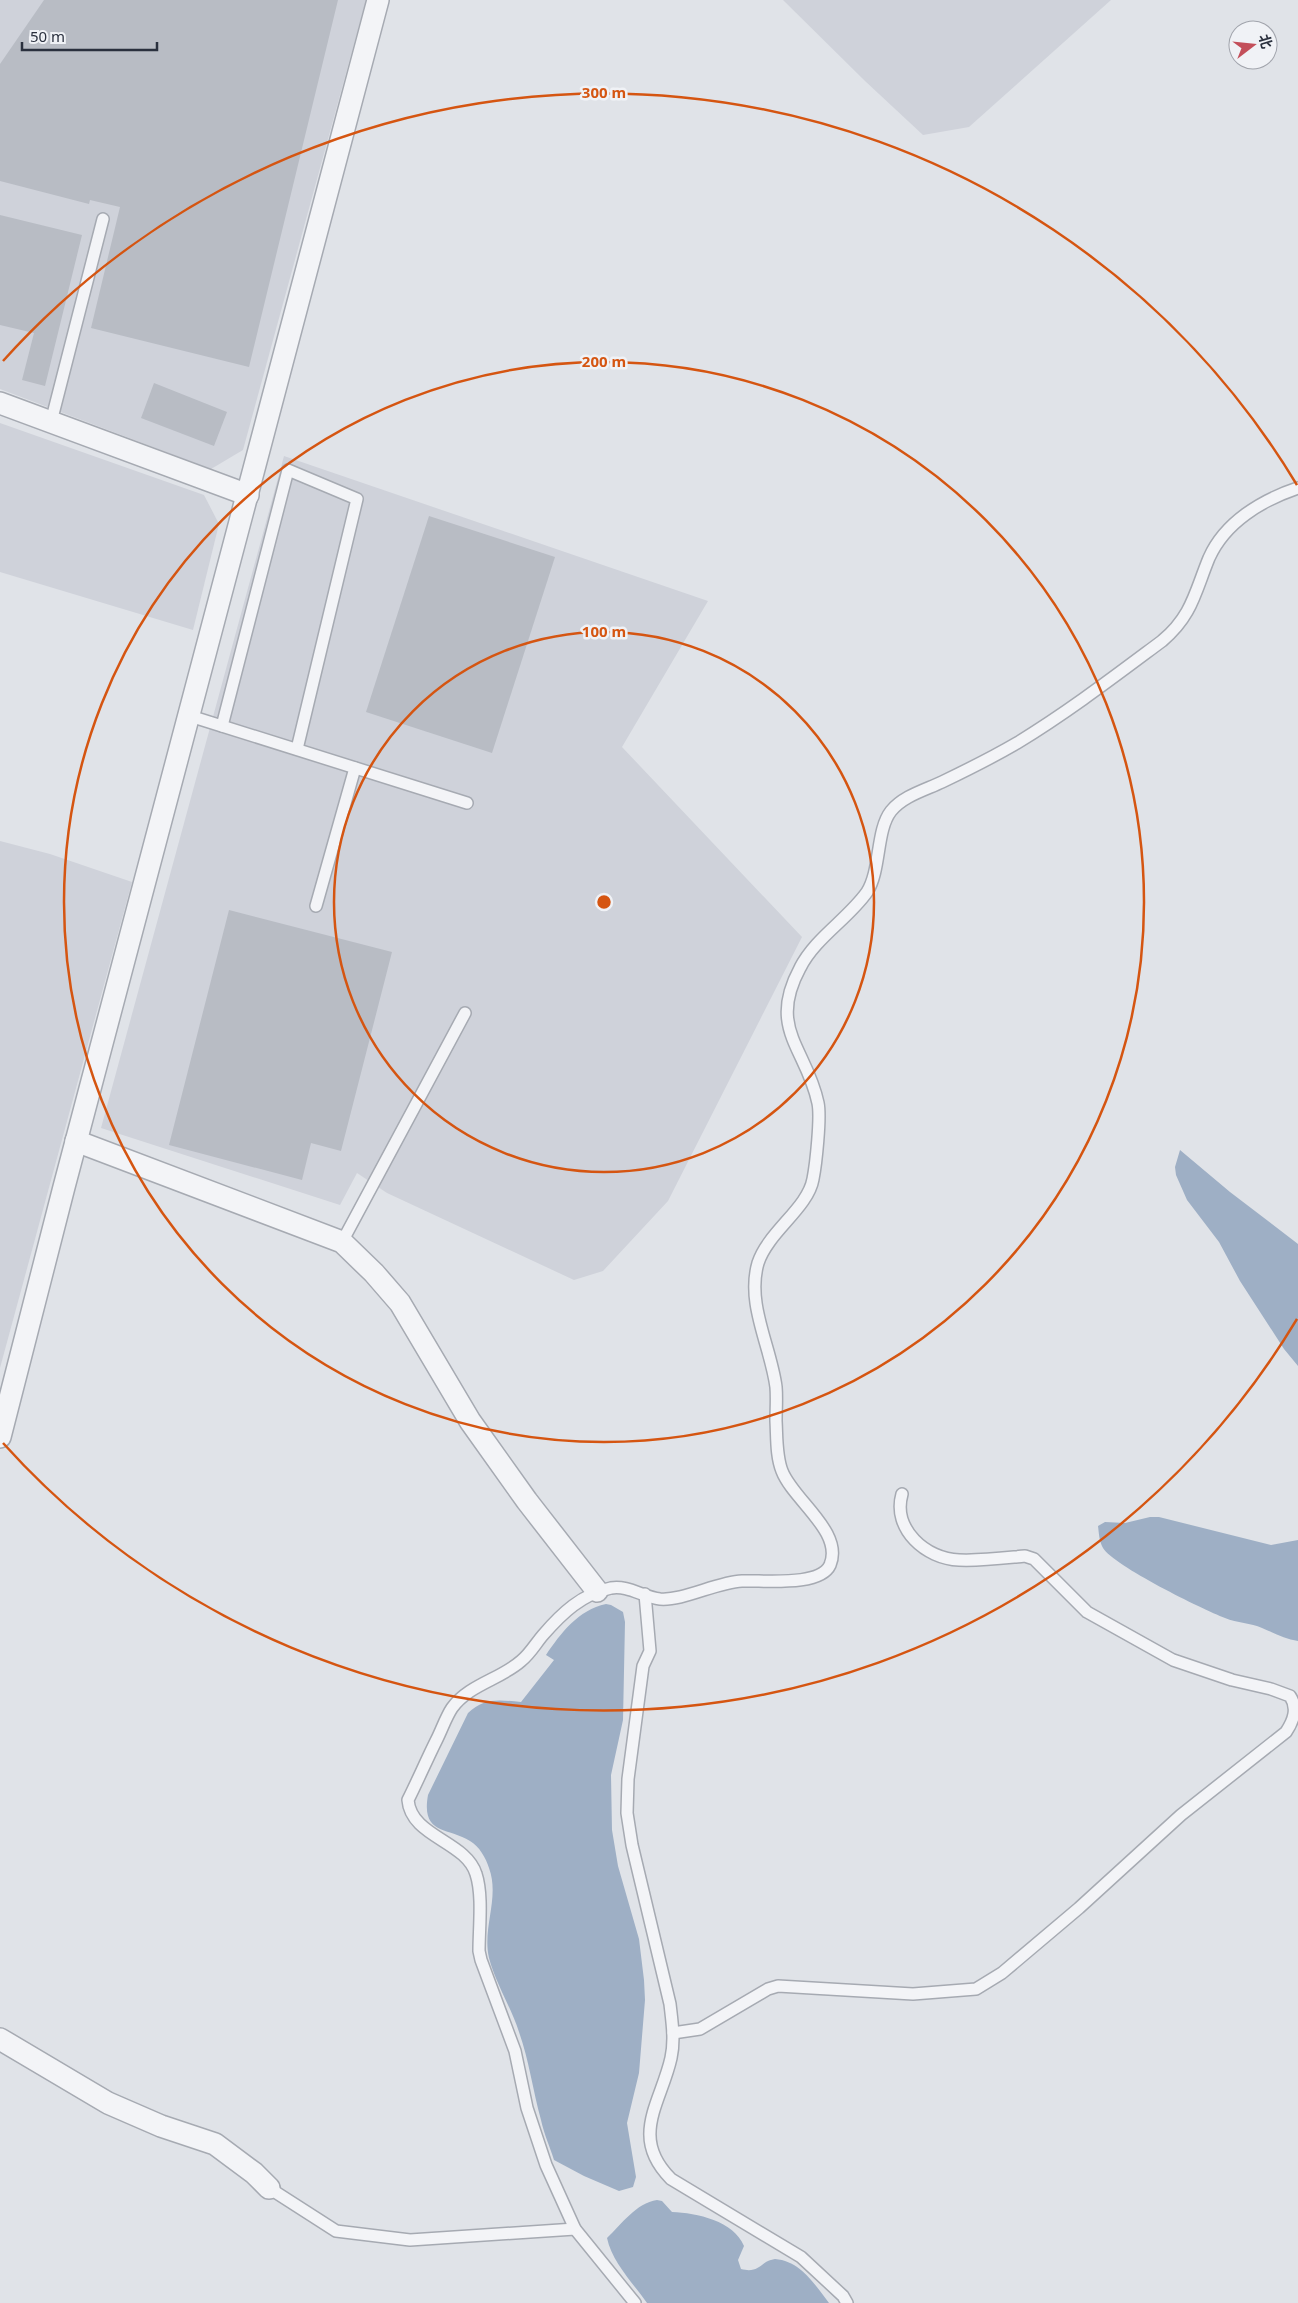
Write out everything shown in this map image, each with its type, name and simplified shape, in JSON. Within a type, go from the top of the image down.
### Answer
[{"type":"street","points":[[0,1437],[76,1141],[378,0]]},
{"type":"street","points":[[0,403],[248,495]]},
{"type":"street","points":[[76,1141],[342,1242],[400,1302],[476,1429],[527,1501],[597,1592]]},
{"type":"street","points":[[0,2039],[108,2103],[161,2126],[215,2144],[254,2173],[269,2188]]},
{"type":"lane","points":[[51,422],[104,219]]},
{"type":"lane","points":[[222,726],[288,470],[357,499],[297,750]]},
{"type":"lane","points":[[635,2303],[575,2229],[546,2164],[527,2108],[515,2051],[481,1960],[476,1873],[465,1857],[418,1821],[412,1814],[408,1800],[455,1705],[487,1680],[521,1662],[544,1633],[578,1600],[597,1592],[618,1587],[661,1599],[735,1582],[807,1579],[821,1575],[831,1564],[833,1550],[828,1536],[821,1523],[795,1494],[781,1468],[777,1444],[776,1387],[756,1301],[755,1277],[757,1267],[767,1244],[807,1196],[814,1178],[818,1104],[807,1072],[792,1040],[787,1022],[790,993],[796,975],[808,954],[868,890],[875,872],[888,815],[898,805],[910,796],[978,764],[1044,726],[1087,697],[1162,641],[1178,626],[1189,611],[1210,557],[1230,529],[1248,512],[1264,502],[1298,488]]},
{"type":"lane","points":[[190,716],[467,803]]},
{"type":"lane","points":[[316,906],[355,768]]},
{"type":"lane","points":[[342,1242],[465,1013]]},
{"type":"lane","points":[[673,2033],[689,2032],[700,2028],[768,1989],[778,1986],[913,1994],[976,1990],[1002,1973],[1072,1914],[1181,1815],[1286,1732],[1294,1719],[1295,1709],[1290,1696],[1232,1680],[1173,1660],[1087,1612],[1034,1559],[1025,1556],[958,1560],[926,1549],[914,1540],[903,1523],[899,1509],[902,1494]]},
{"type":"lane","points":[[645,1594],[650,1651],[643,1666],[628,1779],[627,1813],[632,1845],[670,2004],[673,2033],[671,2058],[650,2117],[654,2155],[660,2168],[671,2179],[801,2257],[843,2296],[847,2303]]},
{"type":"lane","points":[[269,2188],[336,2232],[410,2240],[575,2229]]},
{"type":"shaded area","points":[[0,0],[366,0],[243,450],[211,469],[0,389]]},
{"type":"shaded area","points":[[783,0],[1111,0],[969,127],[923,135]]},
{"type":"shaded area","points":[[0,423],[204,495],[219,524],[193,630],[0,572]]},
{"type":"shaded area","points":[[284,456],[708,601],[622,747],[802,937],[668,1201],[603,1271],[574,1280],[387,1193],[357,1173],[340,1205],[101,1128]]},
{"type":"shaded area","points":[[0,841],[50,854],[132,882],[0,1368]]},
{"type":"water","points":[[1180,1150],[1230,1192],[1298,1244],[1298,1366],[1284,1349],[1240,1281],[1219,1242],[1187,1200],[1176,1175],[1175,1167]]},
{"type":"water","points":[[1150,1517],[1159,1517],[1271,1545],[1298,1540],[1298,1641],[1258,1626],[1230,1620],[1198,1606],[1140,1576],[1110,1556],[1103,1548],[1098,1526],[1105,1522],[1125,1523]]},
{"type":"water","points":[[606,1604],[623,1612],[625,1622],[623,1720],[611,1775],[612,1830],[618,1866],[639,1939],[645,2000],[639,2073],[627,2123],[636,2177],[633,2187],[619,2191],[584,2176],[554,2160],[542,2125],[516,2023],[489,1958],[487,1946],[493,1890],[488,1864],[482,1853],[473,1843],[438,1828],[432,1823],[428,1817],[427,1808],[428,1795],[468,1713],[480,1704],[487,1702],[500,1700],[521,1702],[554,1660],[546,1655],[564,1631],[587,1611]]},
{"type":"water","points":[[657,2200],[662,2201],[672,2212],[692,2214],[714,2220],[732,2230],[744,2246],[738,2260],[741,2269],[756,2269],[766,2262],[775,2259],[792,2264],[813,2282],[829,2303],[647,2303],[618,2264],[607,2238],[642,2205]]},
{"type":"building","points":[[44,0],[338,0],[249,367],[91,328],[120,207],[90,200],[89,204],[0,181],[0,64]]},
{"type":"building","points":[[0,215],[82,235],[45,386],[22,380],[34,333],[0,325]]},
{"type":"building","points":[[154,383],[227,412],[214,446],[141,418]]},
{"type":"building","points":[[429,516],[555,557],[492,753],[366,712]]},
{"type":"building","points":[[229,910],[392,952],[341,1151],[311,1143],[302,1180],[169,1145]]}]
